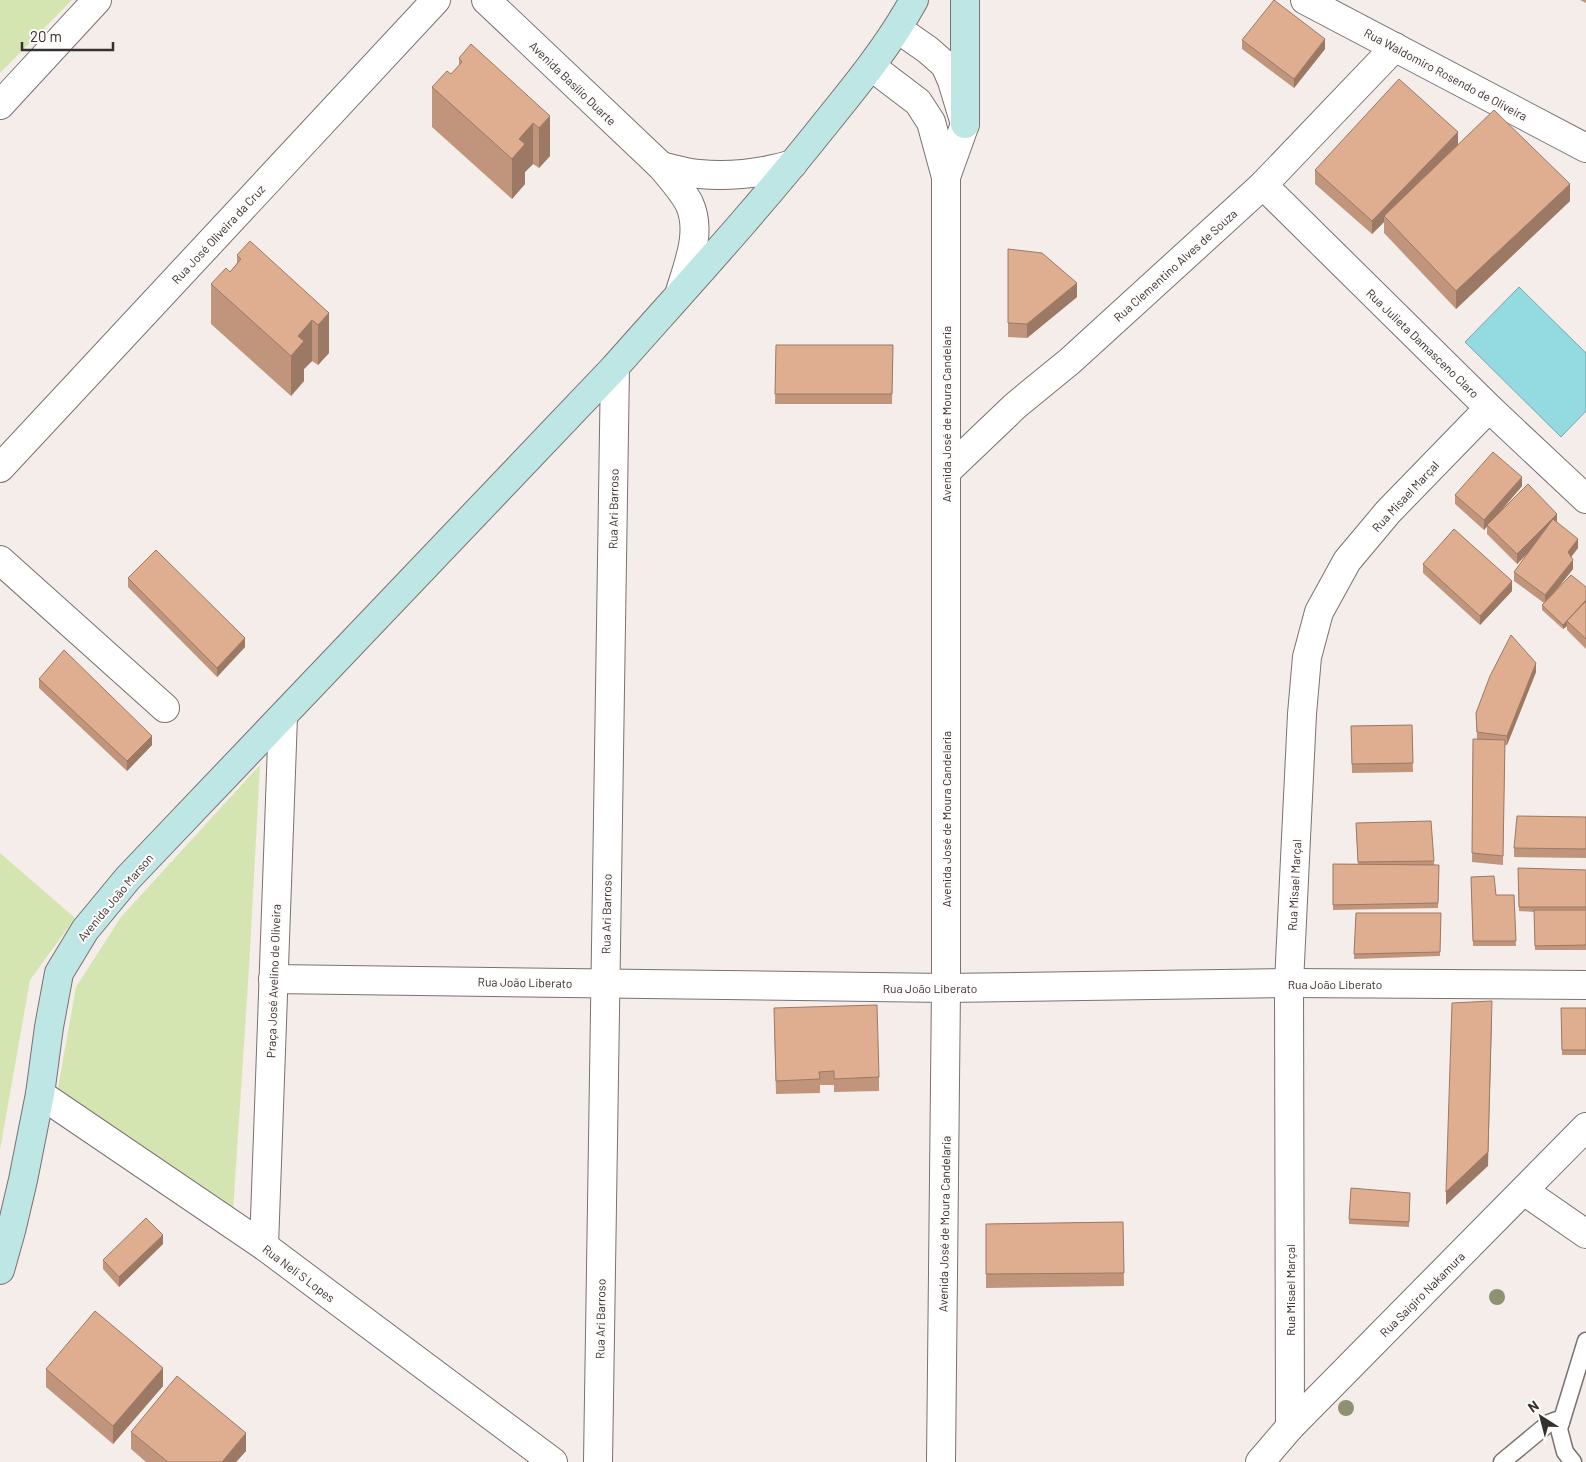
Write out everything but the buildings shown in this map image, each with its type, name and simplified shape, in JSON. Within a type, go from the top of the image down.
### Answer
[{"type":"main road","name":"Avenida João Marson","points":[[0,1270],[12,1231],[23,1180],[40,1094],[49,1027],[59,973],[84,930],[128,878],[615,367],[794,164],[872,66],[898,30],[914,0]]},
{"type":"main road","points":[[965,0],[965,124]]},
{"type":"street","points":[[0,105],[97,0]]},
{"type":"street","name":"Rua José Oliveira da Cruz","points":[[0,468],[436,0]]},
{"type":"street","name":"Avenida Basílio Duarte","points":[[486,0],[661,166],[690,204],[695,222],[694,241],[679,295]]},
{"type":"street","name":"Rua Waldomiro Rosendo de Oliveira","points":[[1306,0],[1586,148]]},
{"type":"street","points":[[898,30],[928,50],[945,65],[965,124]]},
{"type":"street","name":"Rua Clementino Alves de Souza","points":[[946,472],[1015,406],[1070,361],[1263,185],[1395,47]]},
{"type":"street","name":"Avenida José de Moura Candelaria","points":[[872,66],[918,102],[931,122],[946,177],[946,988],[942,1462]]},
{"type":"street","name":"Avenida José de Moura Candelaria","points":[[946,177],[965,124]]},
{"type":"street","points":[[661,166],[699,174],[722,175],[767,172],[794,164]]},
{"type":"street","name":"Rua Julieta Damasceno Claro","points":[[1263,185],[1489,408],[1586,499]]},
{"type":"street","name":"Rua Ari Barroso","points":[[598,1462],[615,367]]},
{"type":"street","name":"Rua Misael Marçal","points":[[1290,1427],[1289,984],[1302,714],[1307,658],[1319,612],[1347,561],[1388,512],[1489,408]]},
{"type":"street","points":[[0,560],[165,708]]},
{"type":"street","name":"Praça José Avelino de Oliveira","points":[[264,1246],[283,716]]},
{"type":"street","name":"Rua João Liberato","points":[[273,979],[946,988],[1289,984],[1586,985]]},
{"type":"street","name":"Rua Neli S Lopes","points":[[40,1094],[264,1246],[553,1462]]},
{"type":"street","name":"Rua Saigiro Nakamura","points":[[1260,1462],[1290,1427],[1524,1192],[1586,1127]]},
{"type":"street","points":[[1524,1192],[1586,1234]]},
{"type":"lane","points":[[1573,1462],[1565,1452],[1559,1429],[1586,1342]]},
{"type":"lane","points":[[1502,1462],[1549,1422],[1556,1420],[1561,1422]]},
{"type":"green space","points":[[0,0],[72,0],[0,73]]},
{"type":"green space","points":[[260,765],[233,1211],[58,1088],[76,987],[121,917]]},
{"type":"green space","points":[[0,853],[75,918],[30,980],[0,1150]]},
{"type":"water","points":[[1519,287],[1586,353],[1586,411],[1561,437],[1465,342]]}]
